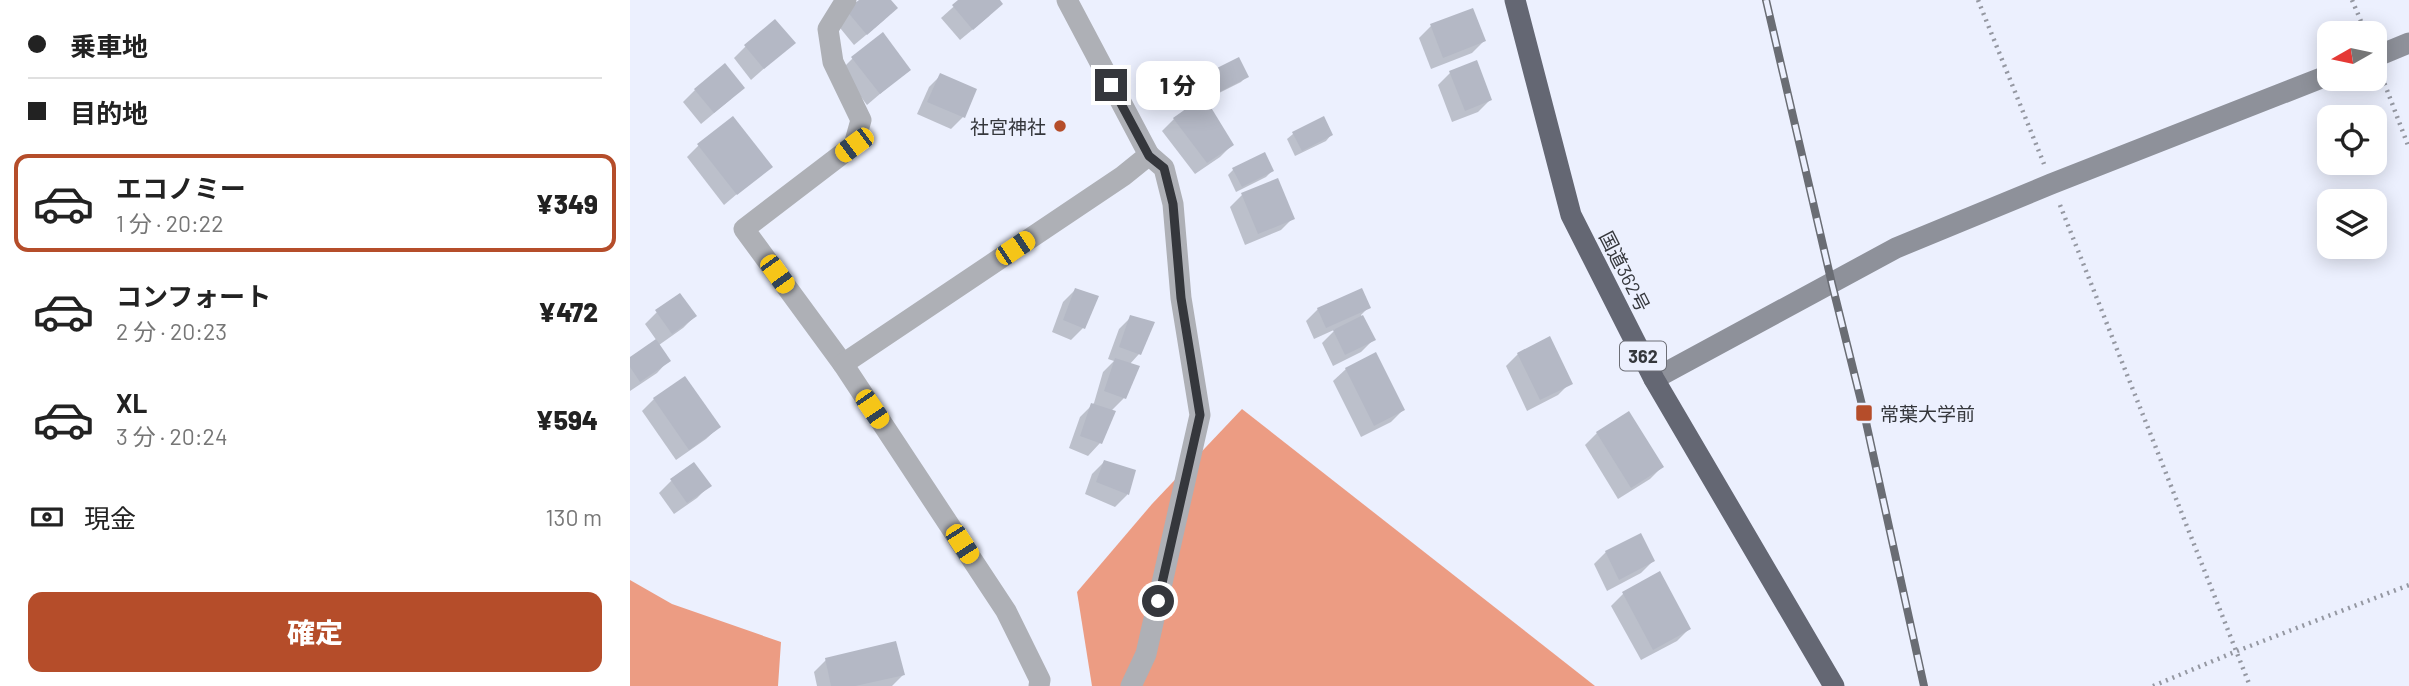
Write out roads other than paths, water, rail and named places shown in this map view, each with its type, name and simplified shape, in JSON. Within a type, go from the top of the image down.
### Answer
[{"type":"highway","name":"国道362号","points":[[1515,0],[1571,215],[1654,379],[1834,686]]},
{"type":"street","points":[[846,0],[828,29],[833,62],[861,120],[854,145],[744,229],[843,364],[1006,611],[1040,680],[1039,686]]},
{"type":"street","points":[[1067,0],[1149,156],[1164,168],[1173,204],[1181,298],[1200,415],[1146,654],[1131,686]]},
{"type":"street","points":[[2387,52],[2409,43]]},
{"type":"street","points":[[1654,379],[1896,248],[2317,80]]},
{"type":"street","points":[[843,364],[1149,156]]},
{"type":"railway","points":[[1766,0],[1864,413],[1924,686]]},
{"type":"place","name":"社宮神社","points":[[1060,126]]},
{"type":"place","name":"常葉大学前","points":[[1864,413]]}]
